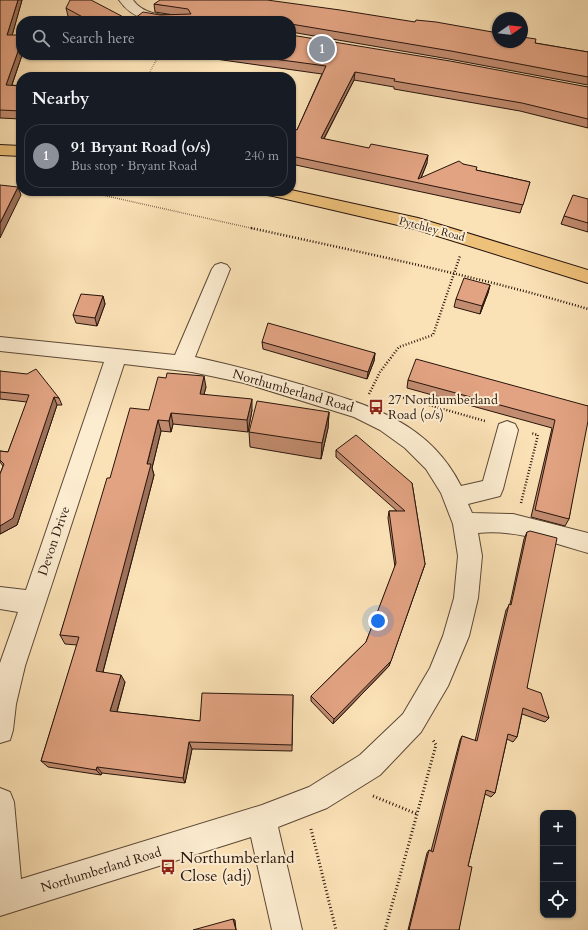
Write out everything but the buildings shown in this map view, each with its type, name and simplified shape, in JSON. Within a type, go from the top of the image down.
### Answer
[{"type":"main road","points":[[0,150],[16,151]]},
{"type":"main road","name":"Pytchley Road","points":[[295,196],[418,224],[588,277]]},
{"type":"street","points":[[126,0],[137,12],[151,16]]},
{"type":"street","points":[[182,363],[221,269]]},
{"type":"street","name":"Northumberland Road","points":[[0,344],[117,355],[182,363],[244,375],[361,410],[388,424],[413,442],[434,463],[451,488],[465,524],[470,556],[466,598],[456,636],[439,677],[412,722],[370,765],[317,798],[262,819],[4,900]]},
{"type":"street","name":"Devon Drive","points":[[0,730],[3,704],[12,666],[117,355]]},
{"type":"street","points":[[454,497],[492,489],[507,430]]},
{"type":"street","points":[[465,524],[484,521],[516,523],[588,543]]},
{"type":"street","points":[[0,598],[33,602]]},
{"type":"street","points":[[0,802],[4,900]]},
{"type":"street","points":[[262,819],[287,930]]},
{"type":"path","points":[[150,72],[156,60]]},
{"type":"path","points":[[107,196],[455,273],[527,291],[588,310]]},
{"type":"path","points":[[361,410],[380,372],[399,347],[432,334],[455,273],[460,253]]},
{"type":"path","points":[[385,930],[436,745],[433,740]]},
{"type":"path","points":[[371,795],[417,814]]},
{"type":"path","points":[[311,829],[336,930]]},
{"type":"place","name":"91 Bryant Road (o/s)","points":[[322,49]]},
{"type":"place","name":"27 Northumberland Road (o/s)","points":[[376,407]]},
{"type":"place","name":"Northumberland Close (adj)","points":[[168,867]]}]
